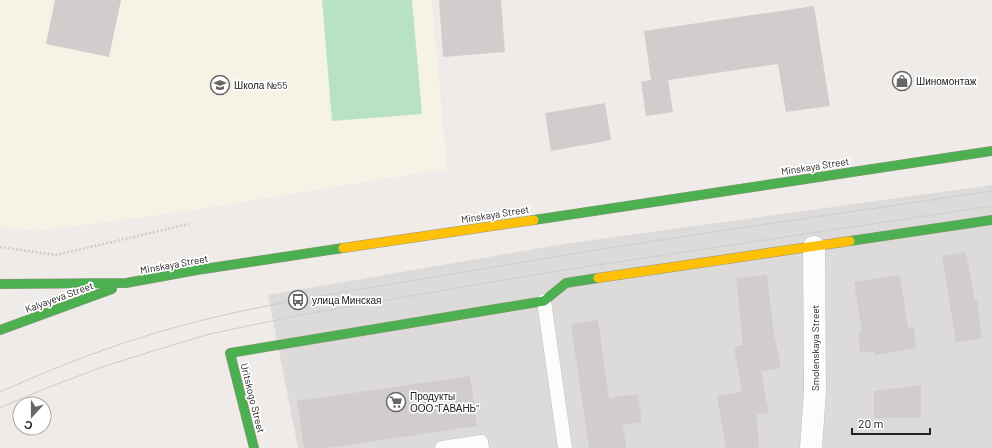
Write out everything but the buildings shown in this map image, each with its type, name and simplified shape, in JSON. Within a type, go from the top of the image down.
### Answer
[{"type":"main road","name":"Minskaya Street","points":[[0,284],[126,284],[197,270],[992,151]]},
{"type":"main road","points":[[544,302],[566,283],[992,220]]},
{"type":"main road","name":"Kalyayeva Street","points":[[0,330],[126,284]]},
{"type":"main road","name":"Uritskogo Street","points":[[254,448],[230,353],[544,302]]},
{"type":"street","name":"Smolenskaya Street","points":[[812,448],[815,391],[814,247]]},
{"type":"lane","points":[[544,302],[562,448]]},
{"type":"lane","points":[[442,448],[481,442],[482,448]]},
{"type":"path","points":[[0,247],[56,255],[188,224]]},
{"type":"shaded area","name":"Школа №55","points":[[0,0],[432,0],[447,169],[174,213],[38,231],[0,227]]},
{"type":"shaded area","points":[[992,185],[992,448],[298,448],[268,295],[564,244]]},
{"type":"green space","points":[[322,0],[412,0],[422,114],[332,121]]},
{"type":"tram line","points":[[0,392],[76,360],[154,333],[207,319],[267,306],[583,252],[992,191]]},
{"type":"tram line","points":[[0,408],[44,389],[105,366],[210,334],[300,315],[551,272],[992,206]]},
{"type":"traffic: fast","points":[[534,220],[992,151]]},
{"type":"traffic: fast","points":[[850,241],[992,220]]},
{"type":"traffic: fast","points":[[0,284],[126,283],[197,270],[343,248]]},
{"type":"traffic: fast","points":[[254,448],[230,353],[544,301],[566,283],[598,278]]},
{"type":"traffic: fast","points":[[0,330],[112,289]]},
{"type":"traffic: slow","points":[[343,248],[534,220]]},
{"type":"traffic: slow","points":[[598,278],[850,241]]},
{"type":"place","name":"Шиномонтаж","points":[[902,81]]},
{"type":"place","name":"Школа №55","points":[[220,85]]},
{"type":"place","name":"улица Минская","points":[[298,300]]},
{"type":"place","name":"Продукты ООО \"ГАВАНЬ\"","points":[[396,402]]}]
